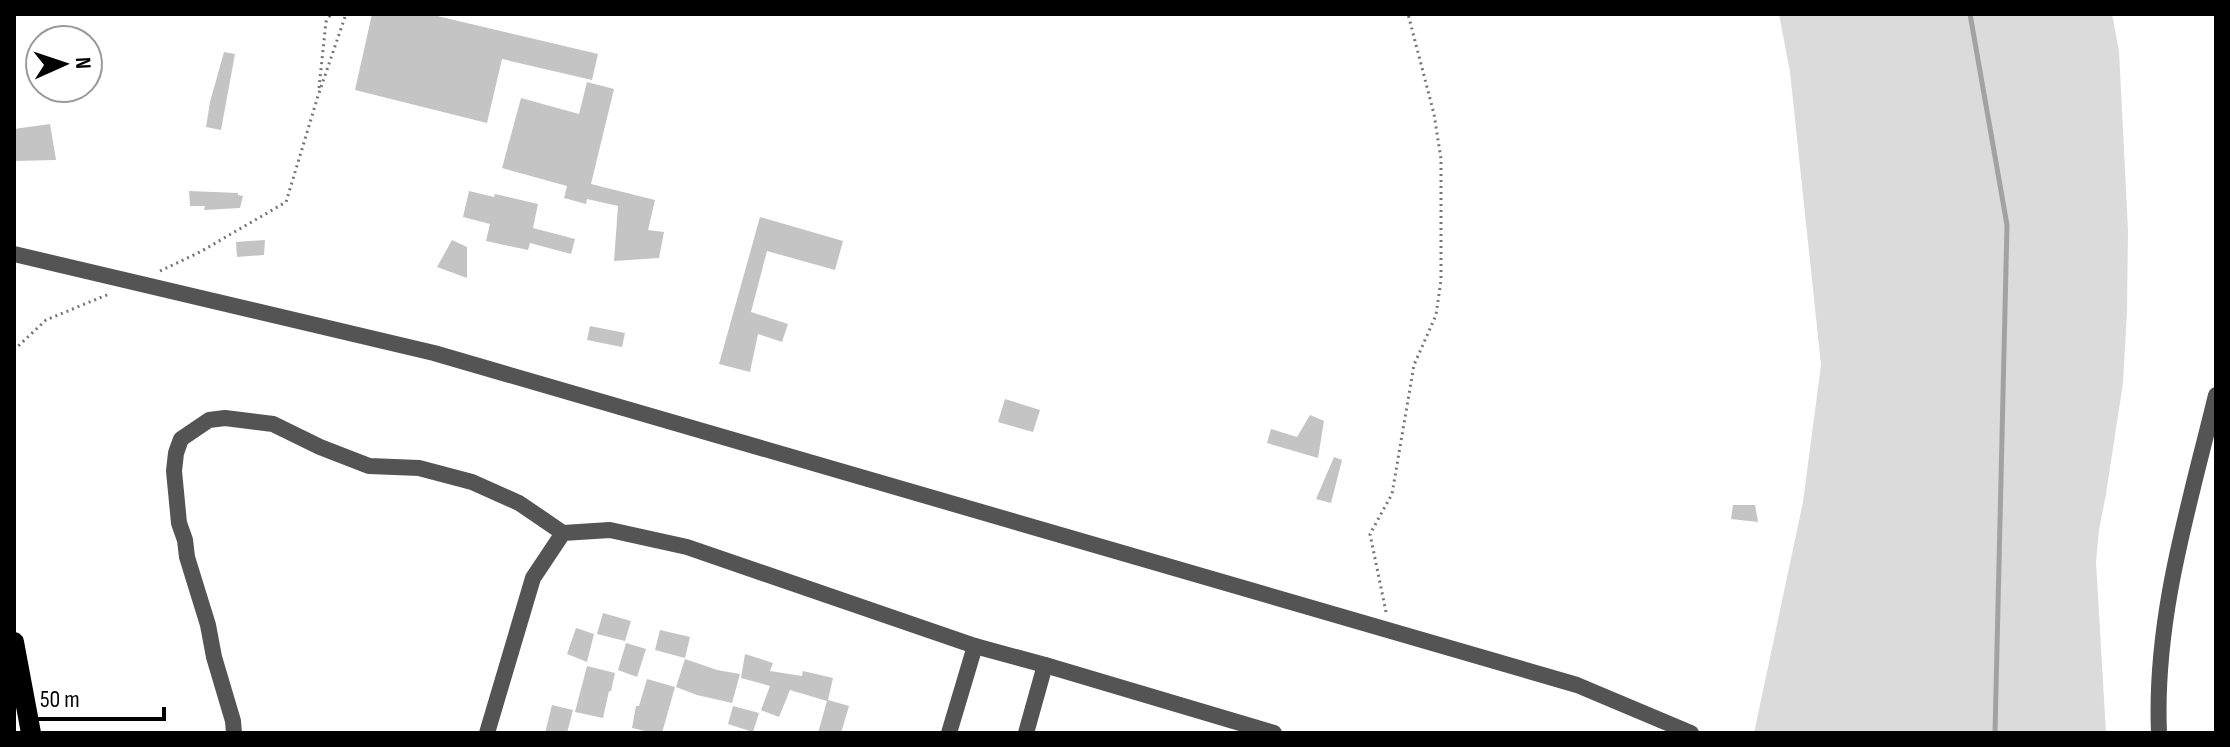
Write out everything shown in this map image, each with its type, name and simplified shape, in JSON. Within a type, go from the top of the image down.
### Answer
[{"type":"main road","points":[[14,642],[31,733]]},
{"type":"street","points":[[14,254],[434,353],[1577,685],[1691,733]]},
{"type":"street","points":[[2159,733],[2163,625],[2216,395]]},
{"type":"street","points":[[234,733],[179,523],[174,471],[181,439],[209,420],[225,418],[273,424],[369,466],[419,468],[472,482],[519,503],[563,533],[610,530],[687,547],[975,646],[1274,733]]},
{"type":"street","points":[[487,733],[533,578],[563,533]]},
{"type":"street","points":[[949,733],[975,646]]},
{"type":"street","points":[[1026,733],[1045,665]]},
{"type":"path","points":[[318,96],[326,22],[331,14]]},
{"type":"path","points":[[14,350],[46,320],[136,283],[200,252],[286,202],[346,14]]},
{"type":"path","points":[[608,14],[657,14]]},
{"type":"path","points":[[1391,631],[1370,534],[1392,494],[1414,365],[1436,315],[1441,280],[1441,159],[1434,114],[1408,14]]},
{"type":"shaded area","points":[[1779,14],[2112,14],[2119,51],[2128,230],[2123,383],[2096,562],[2106,733],[1754,733],[1803,502],[1821,365],[1790,72]]},
{"type":"building","points":[[372,14],[429,14],[598,54],[592,80],[502,59],[487,123],[355,90]]},
{"type":"building","points":[[224,52],[235,54],[221,130],[206,127]]},
{"type":"building","points":[[587,82],[614,89],[591,184],[655,200],[648,230],[664,232],[659,258],[614,261],[618,206],[587,199],[586,204],[564,198],[567,186],[502,168],[521,98],[579,114]]},
{"type":"building","points":[[50,124],[56,160],[14,161],[14,129]]},
{"type":"building","points":[[189,191],[238,193],[243,196],[240,208],[204,210],[205,206],[190,206]]},
{"type":"building","points":[[469,191],[538,204],[533,228],[575,239],[571,254],[530,243],[528,250],[486,241],[490,224],[463,217]]},
{"type":"building","points":[[760,217],[843,241],[835,270],[767,251],[751,312],[788,324],[782,342],[758,334],[750,372],[719,364]]},
{"type":"building","points":[[265,240],[264,255],[237,257],[236,242]]},
{"type":"building","points":[[452,240],[467,247],[467,278],[437,267]]},
{"type":"building","points":[[590,326],[625,333],[622,347],[587,340]]},
{"type":"building","points":[[1005,399],[1040,410],[1033,432],[998,422]]},
{"type":"building","points":[[1310,415],[1324,421],[1318,458],[1267,443],[1271,429],[1297,437]]},
{"type":"building","points":[[1334,457],[1342,460],[1331,503],[1316,499]]},
{"type":"building","points":[[1733,505],[1755,505],[1758,522],[1731,519]]},
{"type":"building","points":[[603,613],[631,621],[625,641],[597,634]]},
{"type":"building","points":[[576,628],[594,634],[587,662],[567,654]]},
{"type":"building","points":[[660,630],[690,637],[685,658],[655,650]]},
{"type":"building","points":[[626,643],[646,649],[637,677],[618,670]]},
{"type":"building","points":[[745,654],[773,663],[770,671],[802,676],[803,671],[833,678],[828,700],[849,706],[841,733],[818,733],[827,701],[790,690],[779,717],[761,710],[770,686],[741,678]]},
{"type":"building","points":[[685,659],[740,674],[732,703],[676,687]]},
{"type":"building","points":[[587,666],[615,673],[603,718],[575,712]]},
{"type":"building","points":[[647,679],[675,687],[662,733],[632,728],[636,706],[639,706]]},
{"type":"building","points":[[552,705],[573,710],[567,733],[545,733]]},
{"type":"building","points":[[733,706],[759,713],[753,732],[728,724]]},
{"type":"waterway","points":[[1970,14],[2007,225],[1995,733]]}]
